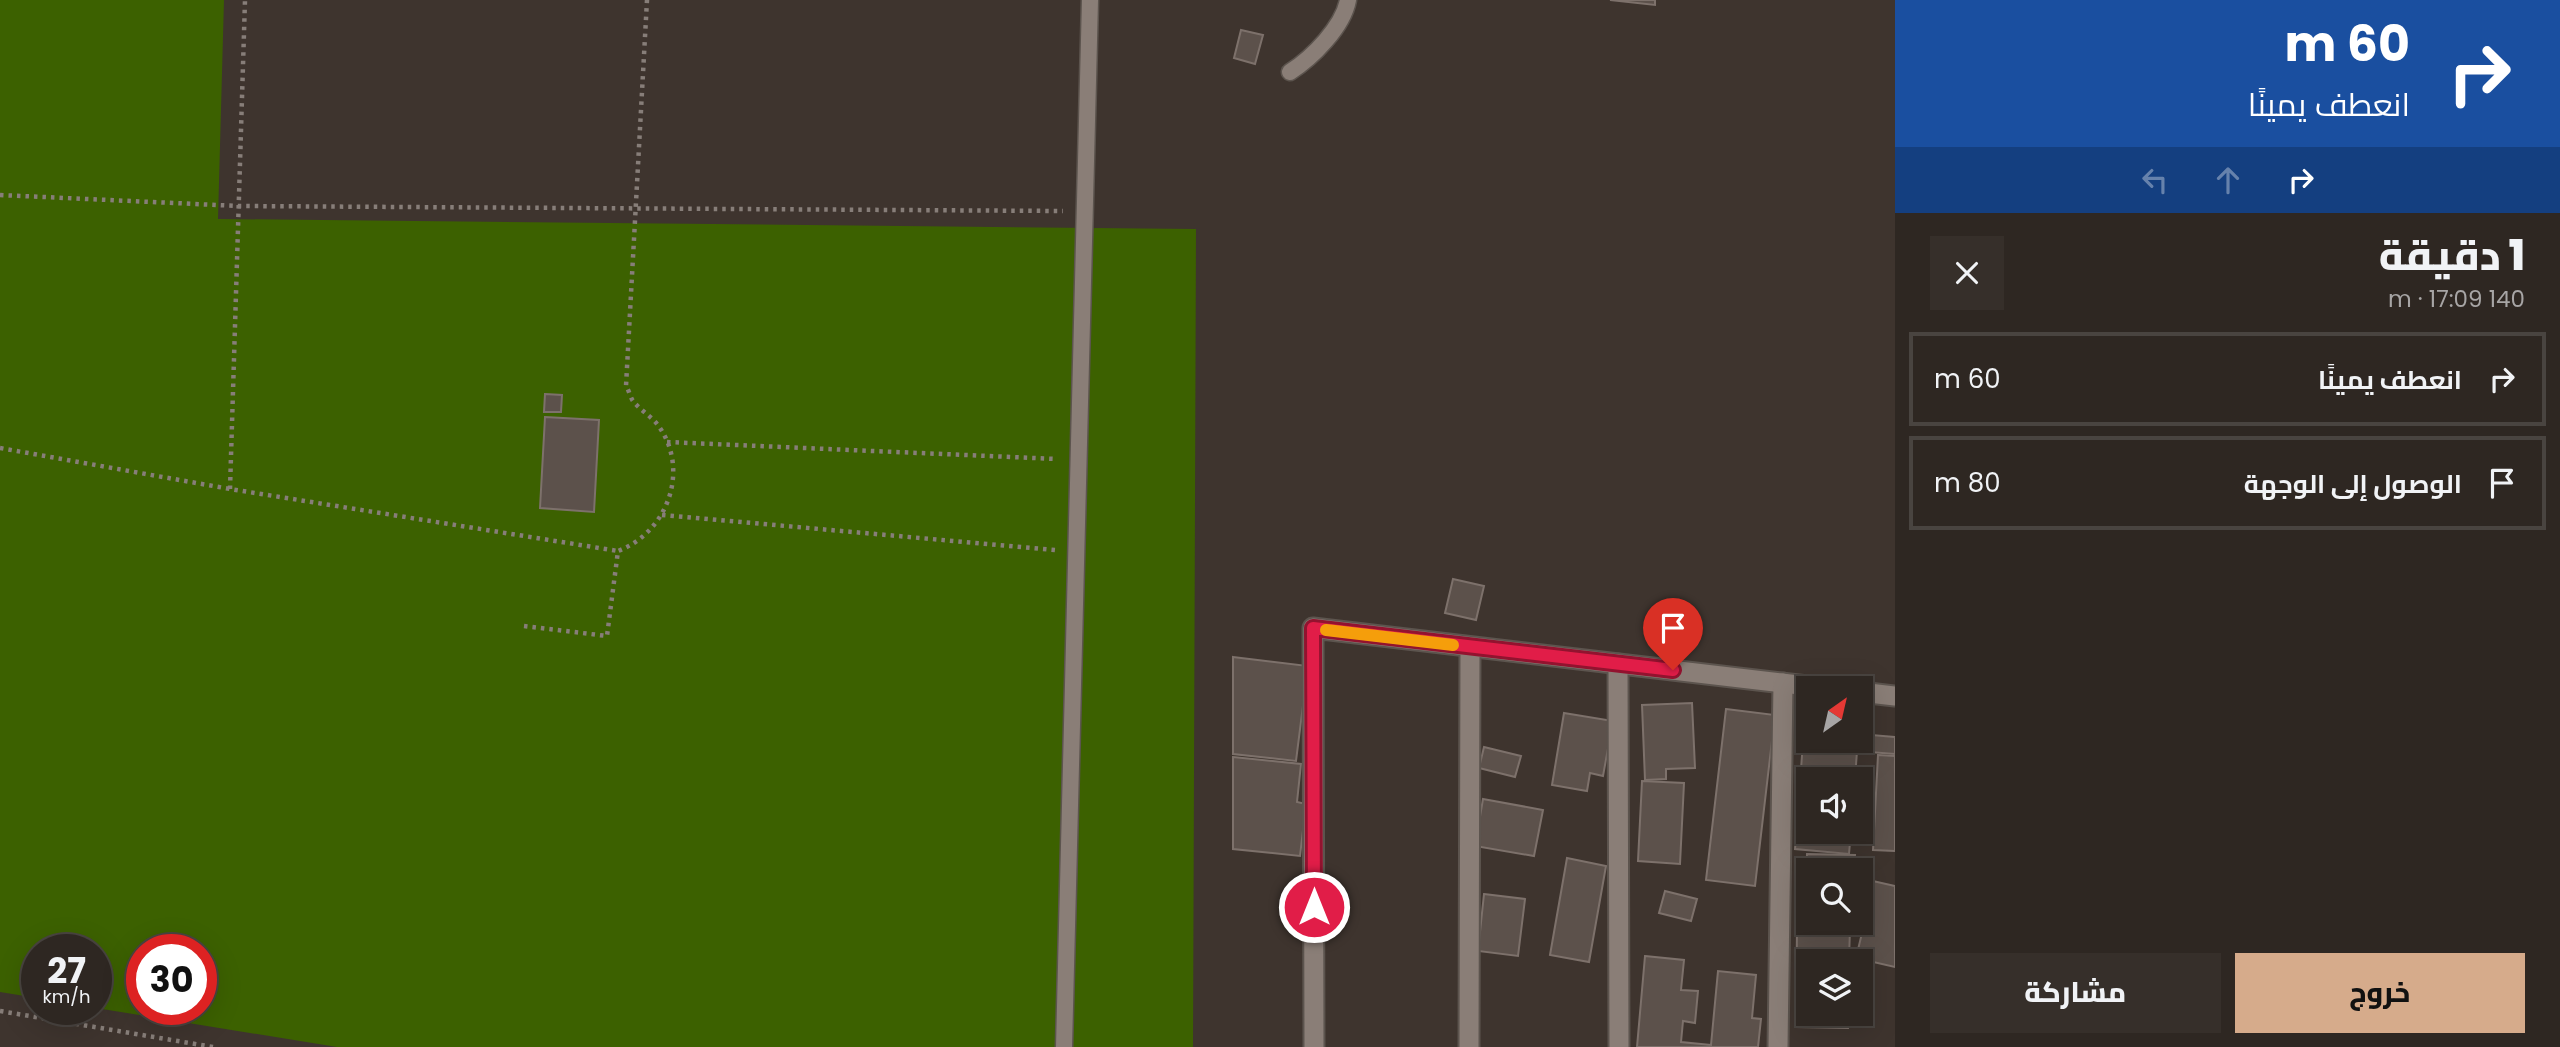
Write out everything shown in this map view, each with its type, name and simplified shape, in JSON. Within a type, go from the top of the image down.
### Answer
[{"type":"street","points":[[1314,1047],[1313,628],[1796,685]]},
{"type":"street","points":[[1469,1047],[1470,647]]},
{"type":"street","points":[[1618,664],[1619,1047]]},
{"type":"street","points":[[1778,1047],[1783,683]]},
{"type":"street","points":[[1873,693],[1895,696]]},
{"type":"lane","points":[[1064,1047],[1090,0]]},
{"type":"lane","points":[[1290,72],[1314,55],[1346,9],[1348,0]]},
{"type":"path","points":[[230,489],[245,0]]},
{"type":"path","points":[[0,448],[230,489],[618,551],[631,546],[653,529],[667,505],[674,479],[671,453],[661,429],[634,401],[626,386],[647,0]]},
{"type":"path","points":[[0,195],[239,206],[1085,211]]},
{"type":"path","points":[[667,442],[1079,460]]},
{"type":"path","points":[[662,514],[1076,552]]},
{"type":"path","points":[[524,626],[607,636],[618,551]]},
{"type":"path","points":[[0,1011],[213,1047]]},
{"type":"green space","points":[[0,0],[224,0],[218,219],[1196,229],[1193,1047],[337,1047],[201,1025],[217,1025],[217,934],[126,934],[126,1013],[112,1011],[112,934],[21,934],[21,995],[0,992]]},
{"type":"building","points":[[1610,0],[1655,0],[1655,5]]},
{"type":"building","points":[[1241,30],[1263,35],[1255,64],[1234,58]]},
{"type":"building","points":[[545,394],[562,395],[561,412],[544,412]]},
{"type":"building","points":[[545,417],[599,420],[594,512],[540,508]]},
{"type":"building","points":[[1453,579],[1484,586],[1476,620],[1445,613]]},
{"type":"building","points":[[1233,657],[1308,666],[1296,761],[1233,754]]},
{"type":"building","points":[[1692,703],[1695,768],[1666,769],[1666,779],[1645,780],[1642,705]]},
{"type":"building","points":[[1726,709],[1775,715],[1755,886],[1706,880]]},
{"type":"building","points":[[1564,713],[1613,721],[1603,776],[1590,773],[1587,791],[1552,785]]},
{"type":"building","points":[[1873,735],[1895,737],[1895,754],[1873,752]]},
{"type":"building","points":[[1484,747],[1521,756],[1515,777],[1479,768]]},
{"type":"building","points":[[1802,753],[1857,753],[1856,767],[1801,767]]},
{"type":"building","points":[[1878,755],[1895,756],[1895,851],[1873,850]]},
{"type":"building","points":[[1233,757],[1301,764],[1297,802],[1306,804],[1300,856],[1233,849]]},
{"type":"building","points":[[1642,781],[1684,783],[1680,864],[1638,861]]},
{"type":"building","points":[[1483,799],[1543,810],[1534,856],[1475,846]]},
{"type":"building","points":[[1796,836],[1796,844],[1850,844],[1849,854],[1795,849]]},
{"type":"building","points":[[1807,854],[1855,855],[1855,858],[1807,858]]},
{"type":"building","points":[[1567,858],[1606,866],[1589,962],[1550,955]]},
{"type":"building","points":[[1873,881],[1895,886],[1895,967],[1873,962],[1873,949],[1858,949],[1862,935],[1873,935]]},
{"type":"building","points":[[1665,891],[1697,899],[1691,921],[1659,913]]},
{"type":"building","points":[[1484,894],[1525,899],[1518,956],[1478,951]]},
{"type":"building","points":[[1797,935],[1850,935],[1849,949],[1797,949]]},
{"type":"building","points":[[1645,956],[1684,960],[1681,990],[1698,991],[1695,1023],[1683,1021],[1681,1042],[1711,1045],[1718,971],[1756,975],[1752,1018],[1761,1019],[1758,1047],[1637,1047]]},
{"type":"building","points":[[1796,1026],[1848,1026],[1848,1028]]},
{"type":"slow traffic","points":[[1326,630],[1453,645]]},
{"type":"route","points":[[1314,907],[1313,628],[1673,670]]}]
